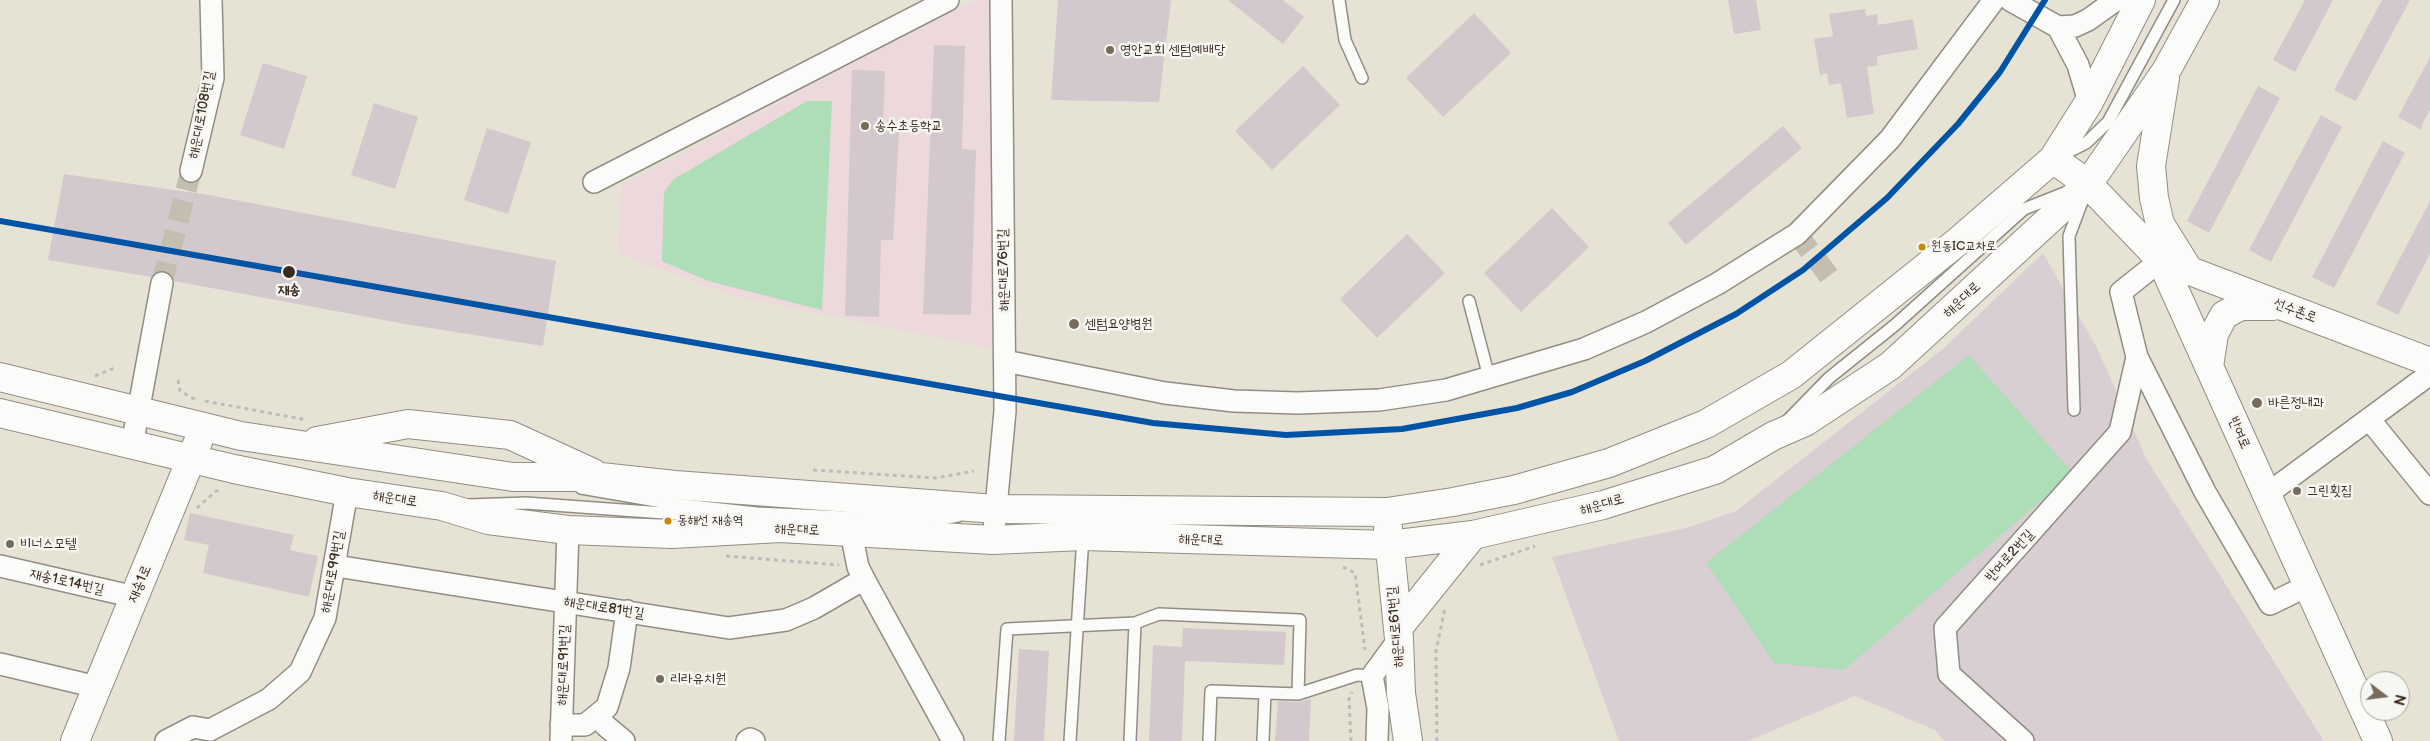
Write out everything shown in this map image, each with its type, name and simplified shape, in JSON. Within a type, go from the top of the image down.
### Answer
[{"type":"main road","name":"해운대로","points":[[0,377],[241,436],[513,477],[601,477],[704,487],[996,509],[1386,512],[1453,502],[1514,490],[1609,464],[1706,424],[1790,375],[1956,243],[2053,159],[2089,102],[2141,0]]},
{"type":"main road","name":"해운대로","points":[[0,413],[234,469],[346,492],[442,506],[488,520],[568,530],[672,534],[780,528],[993,540],[1083,536],[1389,546],[1472,536],[1603,505],[1714,470],[1772,436],[1805,422],[1890,366],[2088,184],[2166,71],[2205,0]]},
{"type":"main road","points":[[2166,71],[2151,166],[2154,198],[2160,224],[2189,270]]},
{"type":"main road","name":"반여로","points":[[2053,159],[2088,184],[2161,260],[2378,741]]},
{"type":"main road","name":"선수촌로","points":[[2161,260],[2430,362]]},
{"type":"main road","points":[[2209,368],[2214,334],[2224,315],[2241,306],[2282,306]]},
{"type":"main road","points":[[296,445],[408,424],[510,434],[601,477]]},
{"type":"main road","name":"재송1로","points":[[75,741],[192,458],[203,426]]},
{"type":"main road","name":"해운대로61번길","points":[[1386,512],[1398,634],[1401,693],[1408,741]]},
{"type":"main road","points":[[1398,634],[1472,536]]},
{"type":"street","name":"해운대로108번길","points":[[191,171],[213,78],[211,0]]},
{"type":"street","points":[[594,182],[948,0]]},
{"type":"street","name":"해운대로76번길","points":[[993,540],[1005,411],[1001,0]]},
{"type":"street","points":[[1005,361],[1165,393],[1234,401],[1298,403],[1379,400],[1446,390],[1584,349],[1646,322],[1717,284],[1797,234],[1890,139],[1994,0]]},
{"type":"street","points":[[2010,0],[2058,27],[2075,26],[2088,20],[2116,0]]},
{"type":"street","points":[[2058,27],[2078,65],[2089,102]]},
{"type":"street","points":[[2161,260],[2121,292],[2137,358],[2205,492],[2270,604],[2307,586]]},
{"type":"street","points":[[132,445],[162,283]]},
{"type":"street","name":"반여로2번길","points":[[2023,741],[1950,674],[1945,628],[2120,432],[2137,358]]},
{"type":"street","points":[[2266,495],[2430,374]]},
{"type":"street","points":[[2369,419],[2430,494]]},
{"type":"street","name":"해운대로99번길","points":[[166,741],[192,727],[210,730],[269,699],[300,672],[325,618],[336,566],[346,492]]},
{"type":"street","name":"해운대로91번길","points":[[561,733],[568,530]]},
{"type":"street","points":[[851,532],[858,567],[953,741]]},
{"type":"street","name":"재송1로14번길","points":[[0,566],[135,597]]},
{"type":"street","name":"해운대로81번길","points":[[336,566],[729,628],[786,620],[814,608],[864,579]]},
{"type":"street","points":[[561,733],[585,725],[607,706],[619,668],[627,611]]},
{"type":"street","points":[[1377,741],[1378,708],[1364,675],[1398,634]]},
{"type":"street","points":[[0,664],[97,687]]},
{"type":"street","points":[[598,714],[606,726],[624,741]]},
{"type":"street","points":[[747,741],[750,739],[754,741]]},
{"type":"lane","points":[[1339,0],[1345,40],[1362,78]]},
{"type":"lane","points":[[2053,159],[2086,143],[2108,122],[2174,0]]},
{"type":"lane","points":[[2074,410],[2069,236],[2088,184]]},
{"type":"lane","points":[[1469,301],[1489,377]]},
{"type":"lane","points":[[513,477],[674,504],[757,513],[931,521],[996,509]]},
{"type":"lane","points":[[442,506],[526,503],[705,516],[780,528]]},
{"type":"lane","points":[[1070,741],[1083,536]]},
{"type":"lane","points":[[999,741],[1007,629],[1135,623],[1159,614],[1300,620],[1298,694]]},
{"type":"lane","points":[[1130,741],[1135,623]]},
{"type":"lane","points":[[1209,741],[1211,691],[1298,694],[1364,675]]},
{"type":"lane","points":[[1263,741],[1266,693]]},
{"type":"path","points":[[1474,570],[1481,565],[1538,545]]},
{"type":"path","points":[[1338,565],[1354,573],[1366,648],[1364,675],[1349,699],[1351,741]]},
{"type":"path","points":[[1437,741],[1436,651],[1446,606]]},
{"type":"shaded area","name":"송수초등학교","points":[[980,0],[992,0],[995,349],[734,296],[617,253],[622,185],[967,4]]},
{"type":"shaded area","points":[[2043,253],[2097,348],[2146,458],[2324,741],[1944,741],[1935,730],[1855,696],[1748,741],[1619,741],[1552,557],[1686,528],[1736,511],[1944,348]]},
{"type":"green space","points":[[807,101],[832,101],[822,310],[708,281],[662,261],[664,192],[674,179]]},
{"type":"green space","points":[[1969,355],[2073,473],[1844,670],[1774,663],[1706,563]]},
{"type":"building","name":"영안교회 센텀예배당","points":[[1058,0],[1171,0],[1159,102],[1051,100]]},
{"type":"building","points":[[1228,0],[1283,0],[1304,17],[1283,44]]},
{"type":"building","points":[[1728,0],[1756,0],[1761,30],[1734,34]]},
{"type":"building","points":[[2305,0],[2333,0],[2295,72],[2273,60]]},
{"type":"building","points":[[2382,0],[2410,0],[2356,101],[2334,90]]},
{"type":"building","points":[[1865,9],[1866,16],[1877,14],[1878,25],[1913,19],[1918,49],[1877,56],[1878,65],[1867,67],[1874,114],[1847,118],[1841,83],[1829,85],[1827,73],[1820,75],[1814,39],[1833,36],[1829,14]]},
{"type":"building","points":[[1474,13],[1511,53],[1443,117],[1406,78]]},
{"type":"building","points":[[934,45],[965,46],[962,149],[976,150],[971,315],[923,314]]},
{"type":"building","points":[[2430,57],[2430,110],[2422,124],[2422,130],[2398,117]]},
{"type":"building","points":[[263,63],[307,76],[284,149],[240,135]]},
{"type":"building","points":[[1303,66],[1340,105],[1272,170],[1235,131]]},
{"type":"building","points":[[852,70],[885,71],[883,131],[899,132],[893,240],[881,240],[879,317],[845,316]]},
{"type":"building","points":[[2258,86],[2280,98],[2209,233],[2187,221]]},
{"type":"building","points":[[374,103],[418,117],[395,189],[351,175]]},
{"type":"building","points":[[2321,115],[2342,127],[2271,262],[2249,250]]},
{"type":"building","points":[[1783,126],[1802,148],[1686,245],[1668,223]]},
{"type":"building","points":[[487,128],[531,142],[508,214],[464,200]]},
{"type":"building","points":[[2383,141],[2405,153],[2334,288],[2312,277]]},
{"type":"building","points":[[64,174],[209,195],[556,261],[543,346],[405,324],[174,281],[170,274],[164,271],[157,271],[151,277],[48,260]]},
{"type":"building","points":[[2430,201],[2430,254],[2398,315],[2376,304]]},
{"type":"building","points":[[1552,208],[1589,247],[1521,312],[1484,273]]},
{"type":"building","points":[[1407,234],[1445,273],[1377,338],[1340,299]]},
{"type":"building","points":[[190,513],[294,535],[290,550],[318,556],[309,597],[203,573],[209,545],[184,540]]},
{"type":"building","points":[[1183,628],[1286,632],[1284,665],[1185,661],[1182,741],[1149,741],[1153,645],[1182,647]]},
{"type":"building","points":[[1019,649],[1049,651],[1044,741],[1014,741]]},
{"type":"building","points":[[1311,699],[1309,741],[1275,741],[1278,701],[1298,702]]},
{"type":"tunnel","points":[[162,283],[191,171]]},
{"type":"tunnel","points":[[1797,234],[1829,276]]},
{"type":"transit line","points":[[0,221],[1153,423],[1286,435],[1402,429],[1517,408],[1572,392],[1645,361],[1736,314],[1803,270],[1887,198],[1958,124],[2000,72],[2045,0]]},
{"type":"place","name":"영안교회 센텀예배당","points":[[1110,50]]},
{"type":"place","name":"송수초등학교","points":[[865,126]]},
{"type":"place","name":"원동IC교차로","points":[[1922,247]]},
{"type":"place","name":"재송","points":[[289,272]]},
{"type":"place","name":"센텀요양병원","points":[[1074,324]]},
{"type":"place","name":"바른정내과","points":[[2257,403]]},
{"type":"place","name":"그린횟집","points":[[2297,491]]},
{"type":"place","name":"동해선 재송역","points":[[668,521]]},
{"type":"place","name":"비너스모텔","points":[[10,544]]},
{"type":"place","name":"리라유치원","points":[[660,679]]}]
